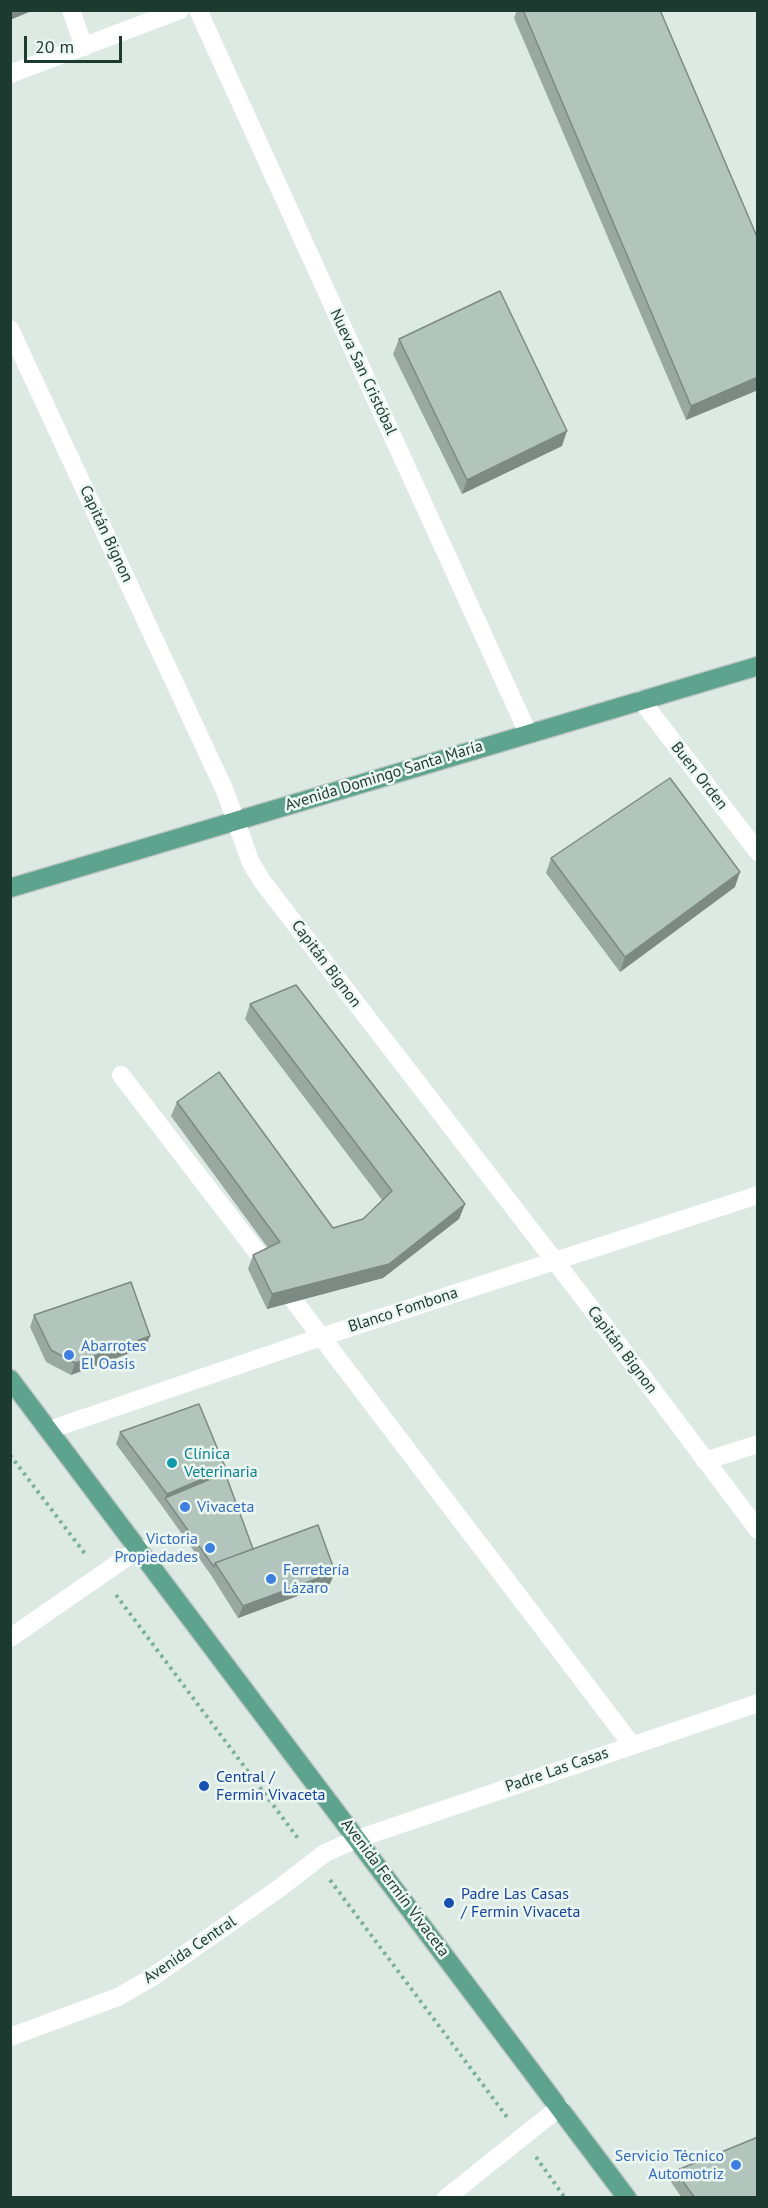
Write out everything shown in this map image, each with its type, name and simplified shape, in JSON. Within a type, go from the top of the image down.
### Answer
[{"type":"main road","name":"Avenida Domingo Santa María","points":[[10,888],[758,666]]},
{"type":"main road","name":"Avenida Fermín Vivaceta","points":[[10,1378],[561,2107],[627,2198]]},
{"type":"street","points":[[71,10],[84,47]]},
{"type":"street","points":[[10,74],[180,10]]},
{"type":"street","name":"Nueva San Cristóbal","points":[[198,10],[528,733]]},
{"type":"street","name":"Capitán Bignon","points":[[10,329],[216,772],[251,863],[262,881],[758,1530]]},
{"type":"street","name":"Buen Orden","points":[[641,700],[758,852]]},
{"type":"street","points":[[122,1075],[264,1261]]},
{"type":"street","name":"Blanco Fombona","points":[[50,1430],[321,1337],[758,1195]]},
{"type":"street","points":[[294,1301],[632,1745]]},
{"type":"street","points":[[705,1461],[758,1444]]},
{"type":"street","points":[[10,1638],[140,1548]]},
{"type":"street","name":"Padre Las Casas","points":[[357,1839],[758,1703]]},
{"type":"street","name":"Avenida Central","points":[[10,2037],[99,2005],[151,1978],[277,1890],[315,1860],[357,1839]]},
{"type":"street","points":[[446,2198],[561,2107]]},
{"type":"path","points":[[10,1455],[523,2138],[565,2198]]},
{"type":"building","points":[[523,10],[660,10],[758,239],[758,377],[691,406]]},
{"type":"building","points":[[500,291],[567,431],[467,480],[399,339]]},
{"type":"building","points":[[670,778],[740,872],[625,957],[551,858]]},
{"type":"building","points":[[296,985],[465,1204],[389,1264],[272,1294],[253,1255],[280,1242],[177,1102],[219,1072],[333,1228],[363,1219],[392,1191],[250,1004]]},
{"type":"building","points":[[131,1282],[150,1336],[75,1363],[51,1350],[34,1315]]},
{"type":"building","name":"Clínica Veterinaria","points":[[199,1404],[226,1469],[167,1494],[120,1432]]},
{"type":"building","points":[[225,1473],[253,1549],[215,1563],[214,1567],[165,1498]]},
{"type":"building","name":"Ferretería Lázaro","points":[[318,1525],[335,1572],[243,1606],[215,1563]]},
{"type":"building","name":"Servicio Técnico Automotriz","points":[[758,2137],[758,2197],[695,2198],[675,2171]]},
{"type":"place","name":"Abarrotes El Oasis","points":[[69,1355]]},
{"type":"place","name":"Clínica Veterinaria","points":[[172,1463]]},
{"type":"place","name":"Vivaceta","points":[[185,1507]]},
{"type":"place","name":"Victoria Propiedades","points":[[210,1548]]},
{"type":"place","name":"Ferretería Lázaro","points":[[271,1579]]},
{"type":"place","name":"Central / Fermin Vivaceta","points":[[204,1786]]},
{"type":"place","name":"Padre Las Casas / Fermin Vivaceta","points":[[449,1903]]},
{"type":"place","name":"Servicio Técnico Automotriz","points":[[736,2165]]}]
